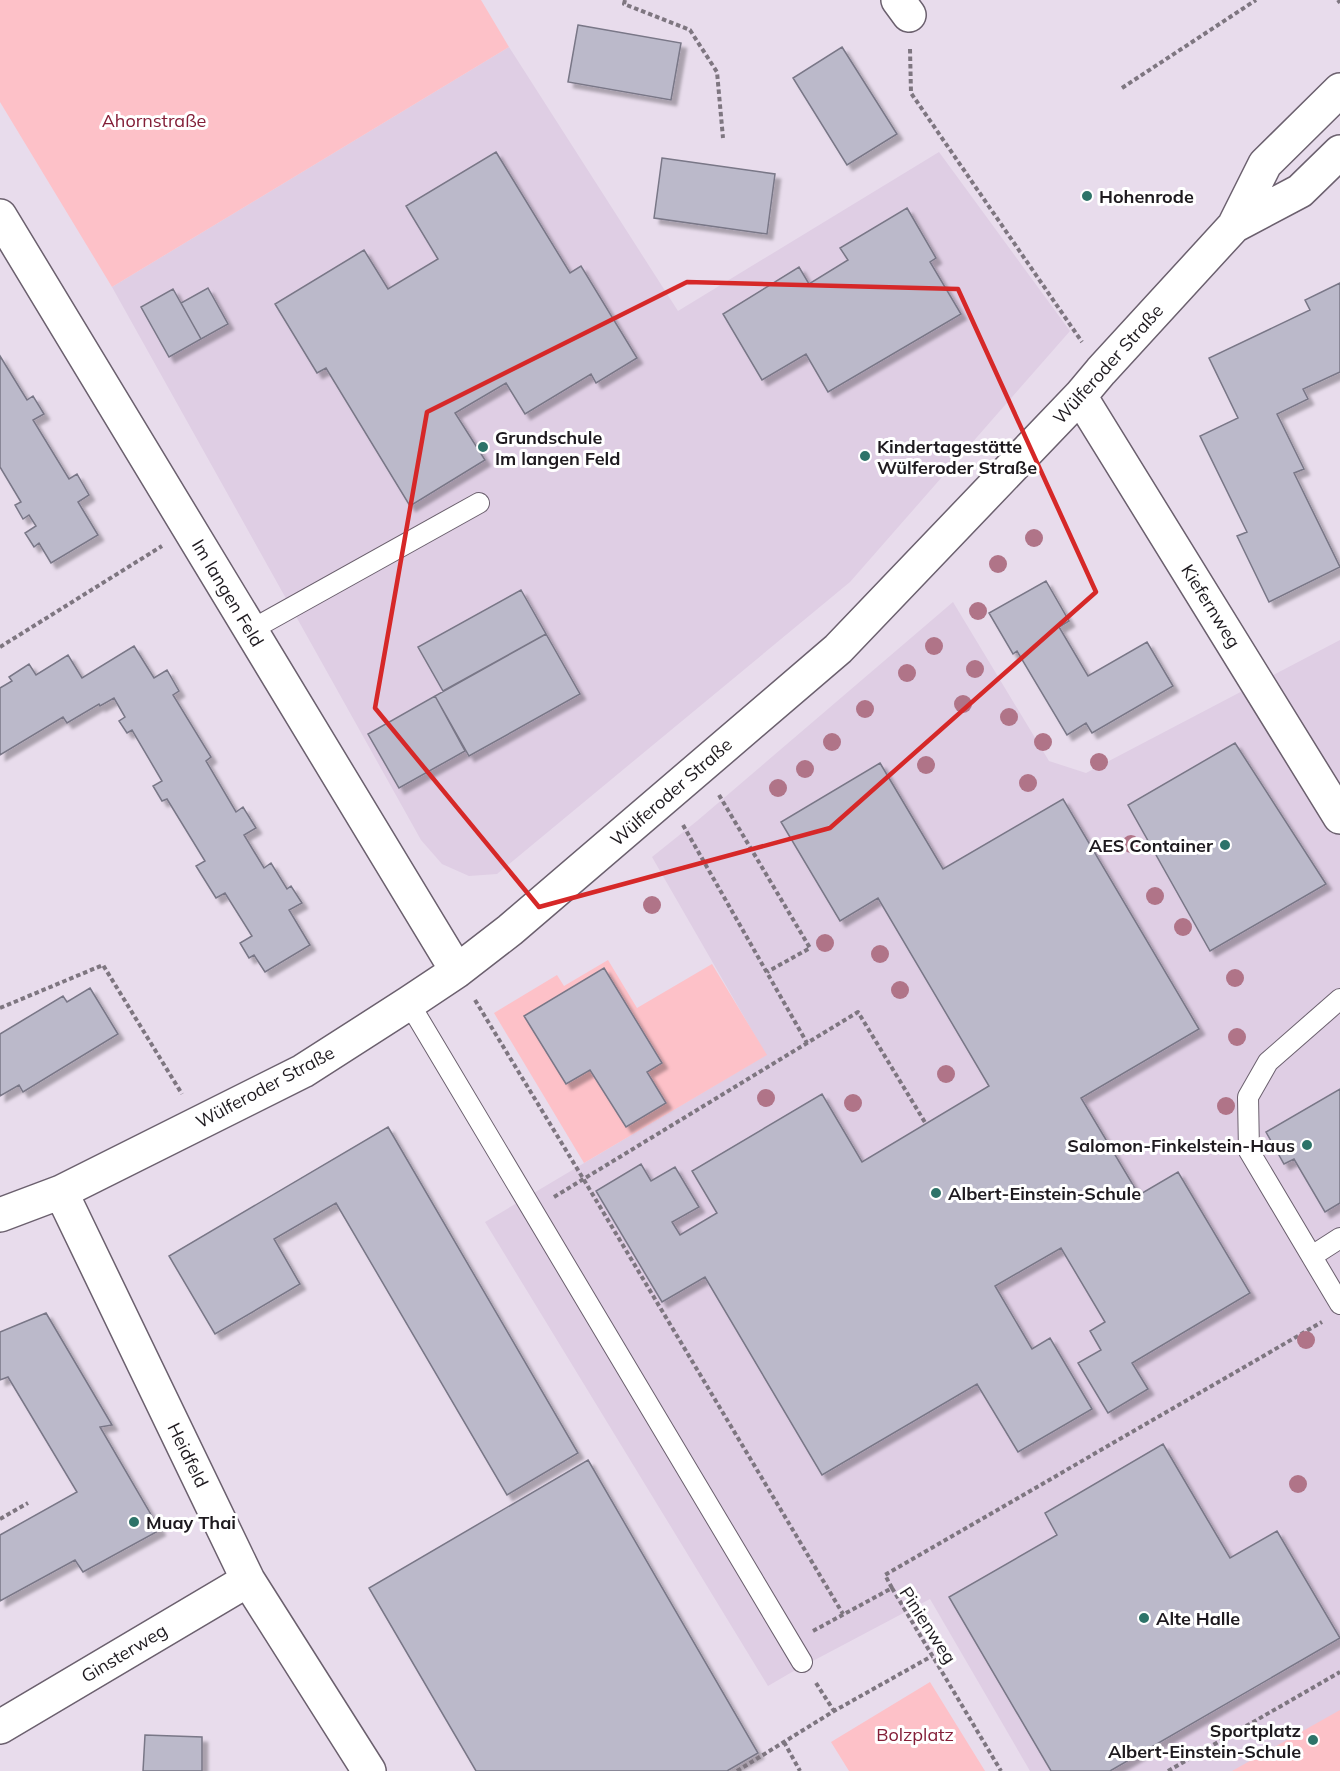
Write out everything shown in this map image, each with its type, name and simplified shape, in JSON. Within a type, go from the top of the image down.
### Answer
[{"type":"street","name":"Wülferoder Straße","points":[[0,1215],[61,1192],[303,1071],[409,1004],[510,930],[837,649],[1080,396],[1234,226],[1265,164],[1340,90]]},
{"type":"street","name":"Wülferoder Straße","points":[[1234,226],[1300,191],[1340,152]]},
{"type":"street","name":"Im langen Feld","points":[[0,216],[456,971]]},
{"type":"street","name":"Kiefernweg","points":[[1080,396],[1340,817]]},
{"type":"street","name":"Heidfeld","points":[[61,1192],[248,1580],[369,1771]]},
{"type":"street","name":"Ginsterweg","points":[[0,1726],[248,1580]]},
{"type":"lane","points":[[251,630],[479,503]]},
{"type":"lane","points":[[1335,1311],[1312,1256],[1249,1151],[1248,1097],[1268,1062],[1340,999]]},
{"type":"lane","points":[[409,1004],[802,1662]]},
{"type":"lane","points":[[1312,1256],[1340,1238]]},
{"type":"path","points":[[625,0],[624,4],[690,30],[717,72],[723,138]]},
{"type":"path","points":[[1122,88],[1256,0]]},
{"type":"path","points":[[903,8],[911,93],[1101,371]]},
{"type":"path","points":[[0,647],[190,529]]},
{"type":"path","points":[[702,765],[810,948],[767,972]]},
{"type":"path","points":[[666,796],[807,1043]]},
{"type":"path","points":[[0,1008],[102,964],[199,1123]]},
{"type":"path","points":[[456,971],[584,1180],[843,1614]]},
{"type":"path","points":[[533,1210],[858,1012],[926,1124]]},
{"type":"path","points":[[791,1643],[892,1588],[885,1575],[1335,1311]]},
{"type":"path","points":[[0,1519],[28,1503]]},
{"type":"path","name":"Pinienweg","points":[[791,1643],[892,1588],[1001,1771]]},
{"type":"path","points":[[737,1771],[834,1711],[932,1656]]},
{"type":"path","points":[[802,1662],[834,1711]]},
{"type":"path","points":[[1168,1771],[1340,1672]]},
{"type":"path","points":[[784,1742],[801,1771]]},
{"type":"highlighted area","points":[[687,282],[958,289],[1096,592],[830,828],[539,907],[375,708],[427,412]]},
{"type":"shaded area","name":"Grundschule Im langen Feld","points":[[509,47],[678,311],[939,152],[1070,331],[850,582],[497,874],[469,876],[442,864],[421,840],[112,287]]},
{"type":"shaded area","name":"Albert-Einstein-Schule","points":[[953,602],[1049,761],[1086,773],[1340,640],[1340,1771],[1030,1771],[930,1599],[768,1686],[485,1222],[766,1055],[652,857]]},
{"type":"green space","name":"Ahornstraße","points":[[0,0],[481,0],[509,47],[112,287],[0,102]]},
{"type":"green space","points":[[608,960],[637,1008],[712,964],[767,1055],[584,1163],[494,1013],[557,975],[564,986]]},
{"type":"green space","name":"Bolzplatz","points":[[930,1682],[985,1771],[849,1771],[831,1742]]},
{"type":"green space","name":"Sportplatz Albert-Einstein-Schule","points":[[1340,1710],[1340,1771],[1232,1771]]},
{"type":"building","points":[[578,25],[681,43],[671,100],[568,82]]},
{"type":"building","points":[[842,47],[897,134],[847,165],[793,78]]},
{"type":"building","points":[[496,152],[570,273],[581,266],[637,358],[596,383],[591,374],[525,414],[506,383],[455,413],[485,460],[410,506],[326,368],[317,373],[275,304],[364,250],[388,289],[438,259],[406,206]]},
{"type":"building","points":[[662,158],[775,174],[767,234],[654,218]]},
{"type":"building","points":[[907,208],[936,258],[930,262],[961,314],[828,392],[806,354],[762,380],[723,314],[799,267],[809,284],[848,260],[840,248]]},
{"type":"building","points":[[1340,283],[1340,372],[1303,389],[1308,399],[1277,414],[1304,469],[1294,473],[1340,567],[1269,602],[1237,536],[1247,532],[1200,436],[1238,418],[1209,358],[1310,310],[1305,300]]},
{"type":"building","points":[[208,288],[228,324],[201,339],[181,303]]},
{"type":"building","points":[[173,289],[201,339],[169,357],[141,307]]},
{"type":"building","points":[[0,356],[27,400],[33,396],[44,414],[33,420],[69,479],[77,474],[89,495],[78,502],[98,535],[51,563],[39,543],[34,547],[25,533],[36,526],[29,515],[23,519],[15,505],[21,502],[0,467]]},
{"type":"building","points":[[1046,581],[1069,621],[1059,627],[1088,676],[1147,642],[1173,686],[1092,733],[1086,723],[1067,735],[1017,651],[1013,654],[989,613]]},
{"type":"building","points":[[521,590],[546,634],[443,691],[418,647]]},
{"type":"building","points":[[546,634],[580,694],[469,756],[435,696]]},
{"type":"building","points":[[134,646],[154,678],[167,670],[179,691],[173,695],[211,757],[206,761],[236,812],[243,807],[256,828],[244,835],[264,868],[271,863],[287,889],[291,886],[302,903],[289,910],[310,945],[265,972],[254,955],[249,958],[240,943],[252,936],[225,893],[216,898],[196,866],[205,861],[167,799],[162,801],[153,786],[162,781],[132,730],[127,733],[119,721],[125,717],[114,698],[67,723],[63,717],[0,755],[0,688],[12,681],[9,677],[29,664],[36,675],[68,655],[82,678]]},
{"type":"building","points":[[435,696],[465,751],[399,788],[368,734]]},
{"type":"building","name":"AES Container","points":[[1235,743],[1326,884],[1210,951],[1128,805]]},
{"type":"building","points":[[880,763],[943,869],[1063,799],[1199,1029],[1081,1098],[1139,1195],[1178,1172],[1250,1293],[1132,1363],[1148,1389],[1108,1413],[1078,1363],[1101,1350],[1090,1331],[1105,1322],[1061,1248],[995,1286],[1032,1349],[1050,1338],[1092,1409],[1018,1452],[977,1384],[822,1475],[705,1277],[662,1302],[596,1191],[641,1164],[651,1181],[675,1167],[699,1207],[672,1222],[680,1235],[717,1213],[692,1171],[822,1094],[862,1162],[989,1086],[878,898],[840,921],[781,822]]},
{"type":"building","points":[[604,968],[662,1063],[647,1072],[666,1103],[626,1127],[590,1070],[566,1084],[524,1016]]},
{"type":"building","points":[[90,988],[118,1034],[23,1092],[19,1085],[0,1096],[0,1034],[63,996],[67,1002]]},
{"type":"building","name":"Salomon-Finkelstein-Haus","points":[[1340,1089],[1340,1203],[1325,1212],[1294,1159],[1284,1164],[1266,1132]]},
{"type":"building","points":[[388,1127],[578,1453],[507,1495],[336,1203],[274,1239],[300,1284],[215,1334],[169,1256]]},
{"type":"building","points":[[46,1313],[112,1425],[100,1427],[160,1530],[83,1572],[75,1560],[0,1601],[0,1535],[77,1492],[8,1377],[0,1380],[0,1332]]},
{"type":"building","name":"Alte Halle","points":[[1163,1444],[1230,1558],[1277,1531],[1340,1638],[1110,1771],[1051,1771],[949,1597],[1057,1535],[1045,1513]]},
{"type":"building","points":[[588,1460],[758,1753],[727,1771],[476,1771],[369,1588]]},
{"type":"building","points":[[145,1735],[202,1737],[202,1771],[143,1771]]},
{"type":"place","name":"Hohenrode","points":[[1087,196]]},
{"type":"place","name":"Grundschule Im langen Feld","points":[[483,447]]},
{"type":"place","name":"Kindertagestätte Wülferoder Straße","points":[[865,456]]},
{"type":"place","name":"AES Container","points":[[1225,845]]},
{"type":"place","name":"Salomon-Finkelstein-Haus","points":[[1307,1145]]},
{"type":"place","name":"Albert-Einstein-Schule","points":[[936,1193]]},
{"type":"place","name":"Muay Thai","points":[[134,1522]]},
{"type":"place","name":"Alte Halle","points":[[1144,1618]]},
{"type":"place","name":"Sportplatz Albert-Einstein-Schule","points":[[1313,1740]]}]
